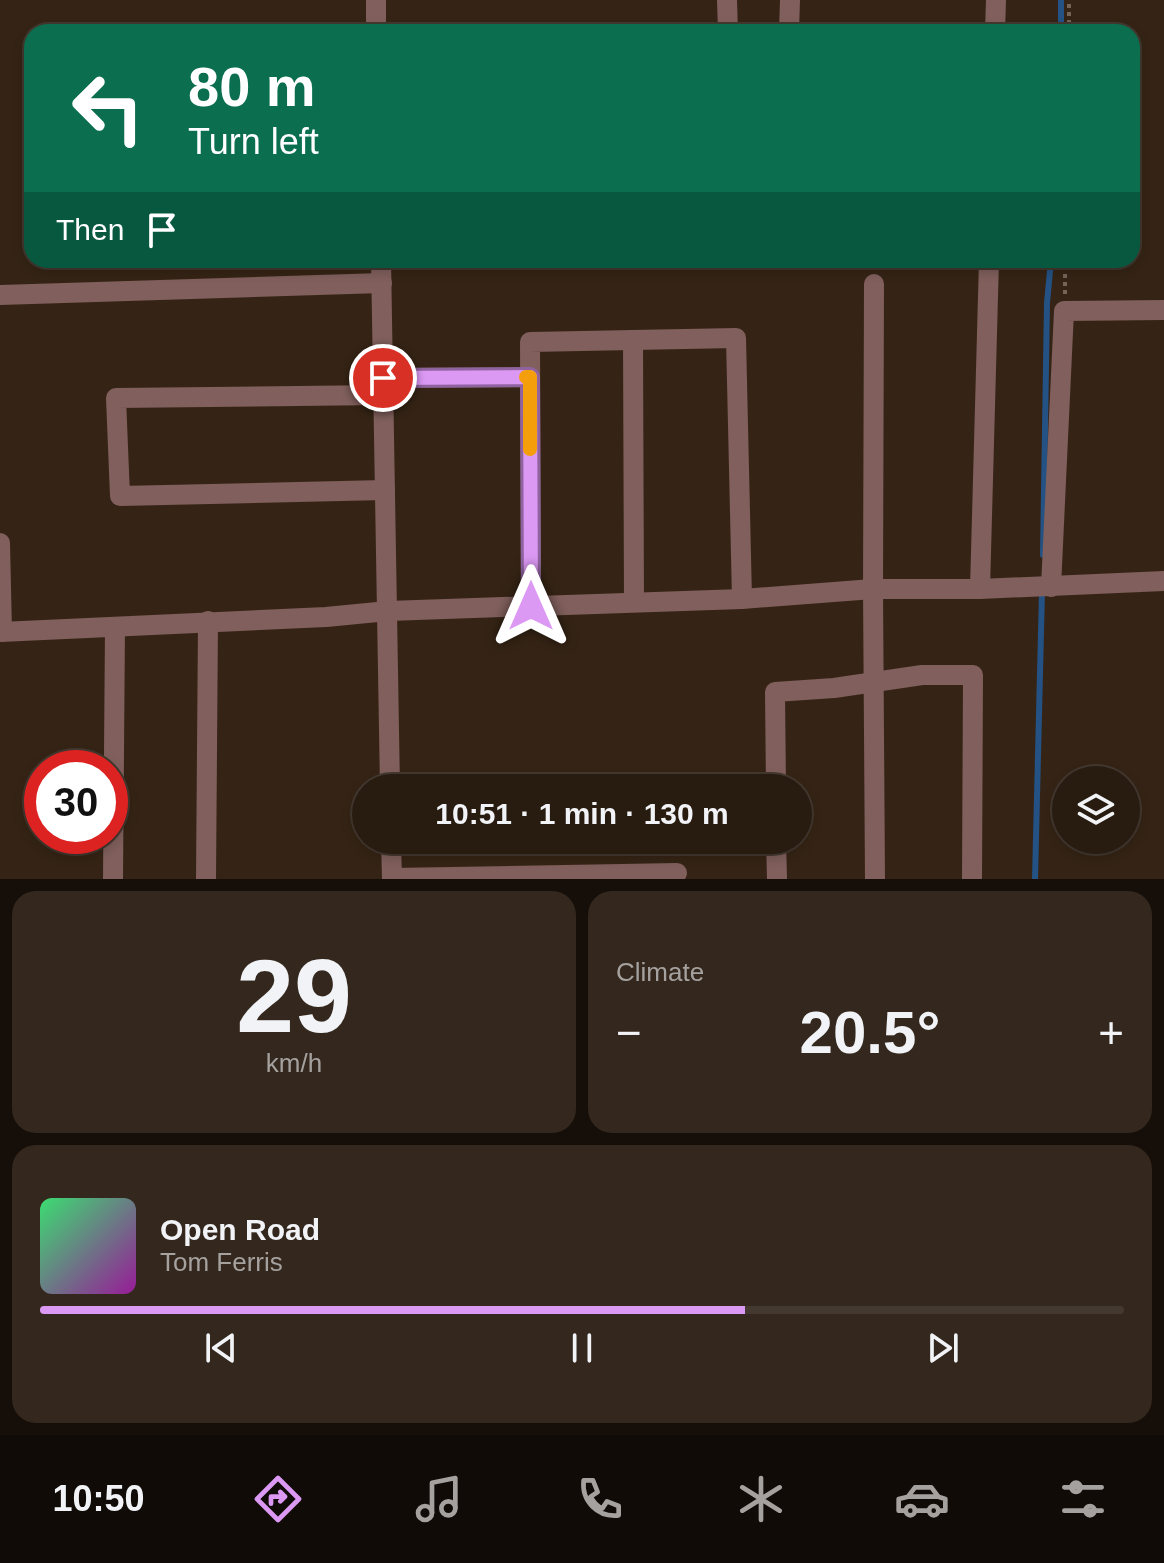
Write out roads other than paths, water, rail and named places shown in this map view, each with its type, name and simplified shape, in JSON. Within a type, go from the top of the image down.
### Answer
[{"type":"street","points":[[376,0],[376,24]]},
{"type":"street","points":[[727,0],[728,24]]},
{"type":"street","points":[[789,24],[790,0]]},
{"type":"street","points":[[995,24],[996,0]]},
{"type":"street","points":[[381,268],[390,774]]},
{"type":"street","points":[[980,589],[989,268]]},
{"type":"street","points":[[0,295],[382,283]]},
{"type":"street","points":[[874,284],[875,879]]},
{"type":"street","points":[[1044,587],[1064,311],[1164,310]]},
{"type":"street","points":[[531,606],[530,342],[736,338],[742,599]]},
{"type":"street","points":[[633,340],[634,602]]},
{"type":"street","points":[[385,490],[120,496],[116,398],[530,377]]},
{"type":"street","points":[[0,543],[1,632],[326,617],[388,611],[742,599],[873,589],[980,589],[1164,581]]},
{"type":"street","points":[[206,879],[208,621]]},
{"type":"street","points":[[113,879],[115,627]]},
{"type":"street","points":[[776,774],[775,692],[834,688],[922,675],[973,675],[972,879]]},
{"type":"street","points":[[391,854],[392,878],[677,873]]},
{"type":"street","points":[[776,854],[777,879]]},
{"type":"waterway","points":[[1061,0],[1061,24]]},
{"type":"waterway","points":[[1043,555],[1050,268]]},
{"type":"waterway","points":[[1035,879],[1042,591]]}]
